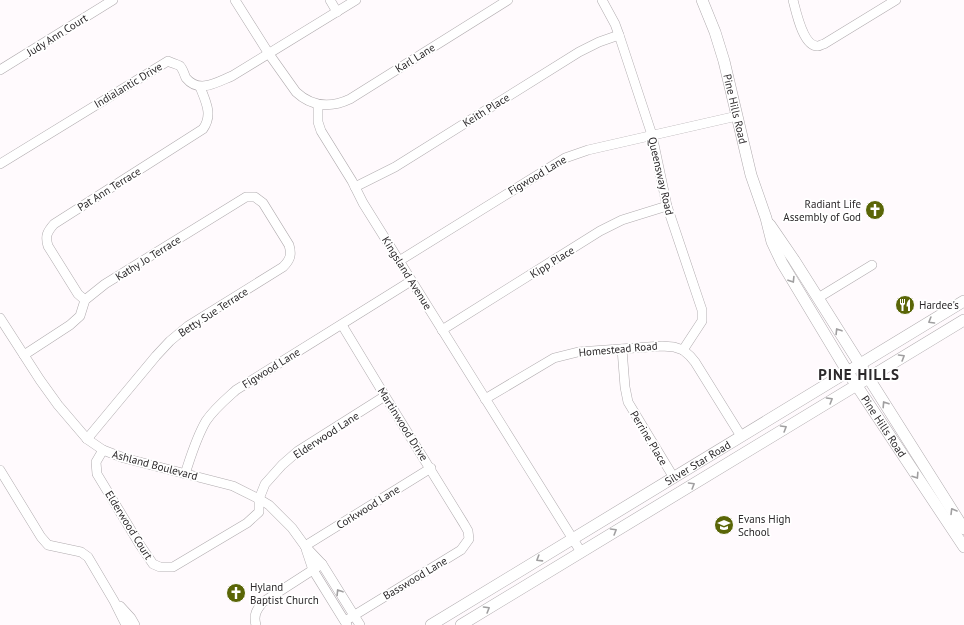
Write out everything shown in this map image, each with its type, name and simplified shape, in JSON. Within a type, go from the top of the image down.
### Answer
[{"type":"main road","name":"Pine Hills Road","points":[[702,0],[715,32],[724,61],[751,175],[766,218],[772,242],[782,263],[847,371],[964,547]]},
{"type":"main road","name":"Pine Hills Road","points":[[766,218],[964,528]]},
{"type":"main road","name":"Silver Star Road","points":[[431,625],[964,301]]},
{"type":"main road","name":"Silver Star Road","points":[[461,625],[964,320]]},
{"type":"main road","points":[[729,462],[730,455],[736,447],[757,434],[806,396]]},
{"type":"street","name":"Judy Ann Court","points":[[0,70],[113,0]]},
{"type":"street","points":[[235,0],[269,54],[296,92],[304,99],[318,105]]},
{"type":"street","points":[[330,0],[337,12]]},
{"type":"street","points":[[200,87],[210,85],[232,76],[356,0]]},
{"type":"street","name":"Karl Lane","points":[[318,105],[338,104],[350,98],[508,0]]},
{"type":"street","name":"Queensway Road","points":[[602,0],[615,24],[652,136],[667,206],[703,314],[700,324],[683,350]]},
{"type":"street","points":[[792,0],[806,39],[817,46],[824,44],[896,0]]},
{"type":"street","name":"Keith Place","points":[[355,187],[395,167],[579,52],[598,42],[619,35]]},
{"type":"street","name":"Indialantic Drive","points":[[0,164],[168,61],[180,66],[186,77],[200,87]]},
{"type":"street","name":"Pat Ann Terrace","points":[[85,300],[78,294],[48,246],[46,238],[47,231],[54,224],[203,129],[208,123],[209,116],[200,87]]},
{"type":"street","name":"Kingsland Avenue","points":[[318,105],[318,122],[321,131],[355,187],[362,203],[581,552]]},
{"type":"street","name":"Figwood Lane","points":[[399,261],[565,158],[588,150],[737,116]]},
{"type":"street","name":"Kathy Jo Terrace","points":[[24,355],[70,325],[80,316],[85,300],[105,284],[246,198],[255,197],[263,203],[277,225]]},
{"type":"street","name":"Kipp Place","points":[[442,330],[600,231],[622,220],[667,206]]},
{"type":"street","name":"Betty Sue Terrace","points":[[87,439],[170,341],[188,326],[283,267],[289,261],[291,252],[289,245],[277,225]]},
{"type":"street","points":[[818,298],[872,265]]},
{"type":"street","name":"Figwood Lane","points":[[185,474],[192,451],[206,421],[220,404],[236,390],[411,281]]},
{"type":"street","name":"Ashland Boulevard","points":[[0,318],[58,405],[87,439],[103,450],[145,464],[233,486],[259,499],[281,516],[305,546],[322,564],[360,625]]},
{"type":"street","name":"Martinwood Drive","points":[[342,324],[464,524]]},
{"type":"street","name":"Homestead Road","points":[[485,399],[544,363],[554,358],[578,352],[662,346],[674,347],[683,350]]},
{"type":"street","name":"Perrine Place","points":[[622,349],[625,387],[628,402],[674,478]]},
{"type":"street","points":[[683,350],[695,362],[741,436]]},
{"type":"street","name":"Elderwood Lane","points":[[259,499],[265,484],[282,465],[298,451],[385,396]]},
{"type":"street","name":"Elderwood Court","points":[[103,450],[96,462],[97,474],[140,545],[153,564],[160,567],[174,567],[247,523],[259,512],[259,499]]},
{"type":"street","name":"Corkwood Lane","points":[[305,546],[431,468]]},
{"type":"street","points":[[0,470],[41,537],[48,545],[81,552],[88,557],[114,601],[126,625]]},
{"type":"street","name":"Basswood Lane","points":[[346,623],[354,615],[461,550],[469,539],[468,531],[464,524]]},
{"type":"street","name":"Ashland Boulevard","points":[[305,546],[313,570],[346,623]]},
{"type":"street","points":[[256,625],[254,619],[256,610],[263,602],[322,564]]},
{"type":"street","points":[[114,601],[131,618],[135,625]]},
{"type":"place","name":"Radiant Life Assembly of God","points":[[875,210]]},
{"type":"place","name":"Hardee's","points":[[905,305]]},
{"type":"place","name":"Evans High School","points":[[724,525]]},
{"type":"place","name":"Hyland Baptist Church","points":[[236,593]]},
{"type":"district","name":"PINE HILLS","points":[[859,374]]}]
